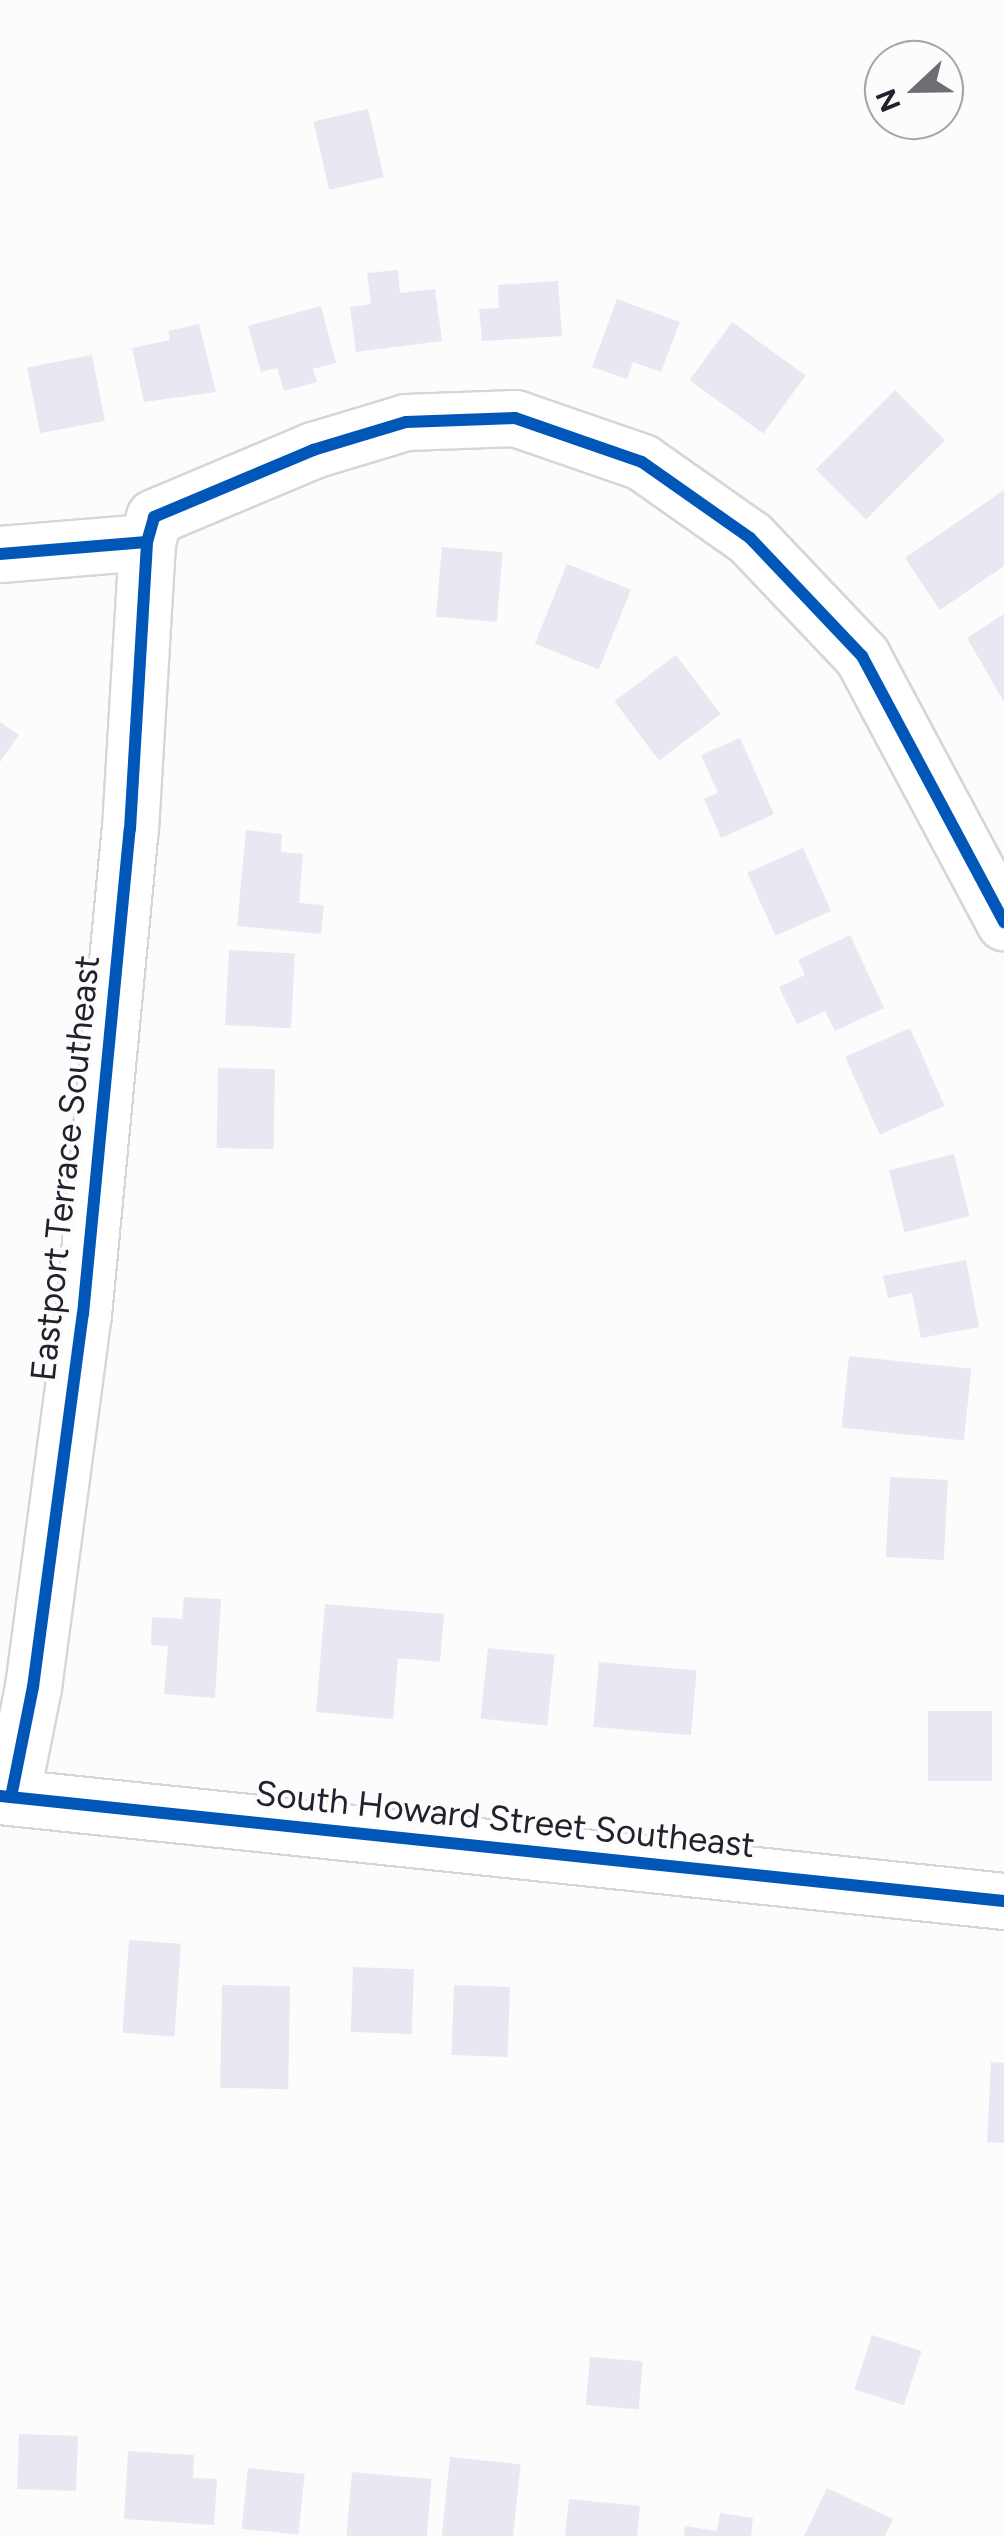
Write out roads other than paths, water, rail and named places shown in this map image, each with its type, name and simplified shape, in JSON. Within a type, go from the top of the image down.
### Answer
[{"type":"street","points":[[0,554],[147,542],[154,516],[313,450],[406,422],[515,418],[642,462],[750,538],[862,656],[1004,922]]},
{"type":"street","name":"Eastport Terrace Southeast","points":[[5,1797],[33,1687],[82,1314],[130,829],[147,542]]},
{"type":"street","name":"South Howard Street Southeast","points":[[5,1797],[1004,1901]]}]
